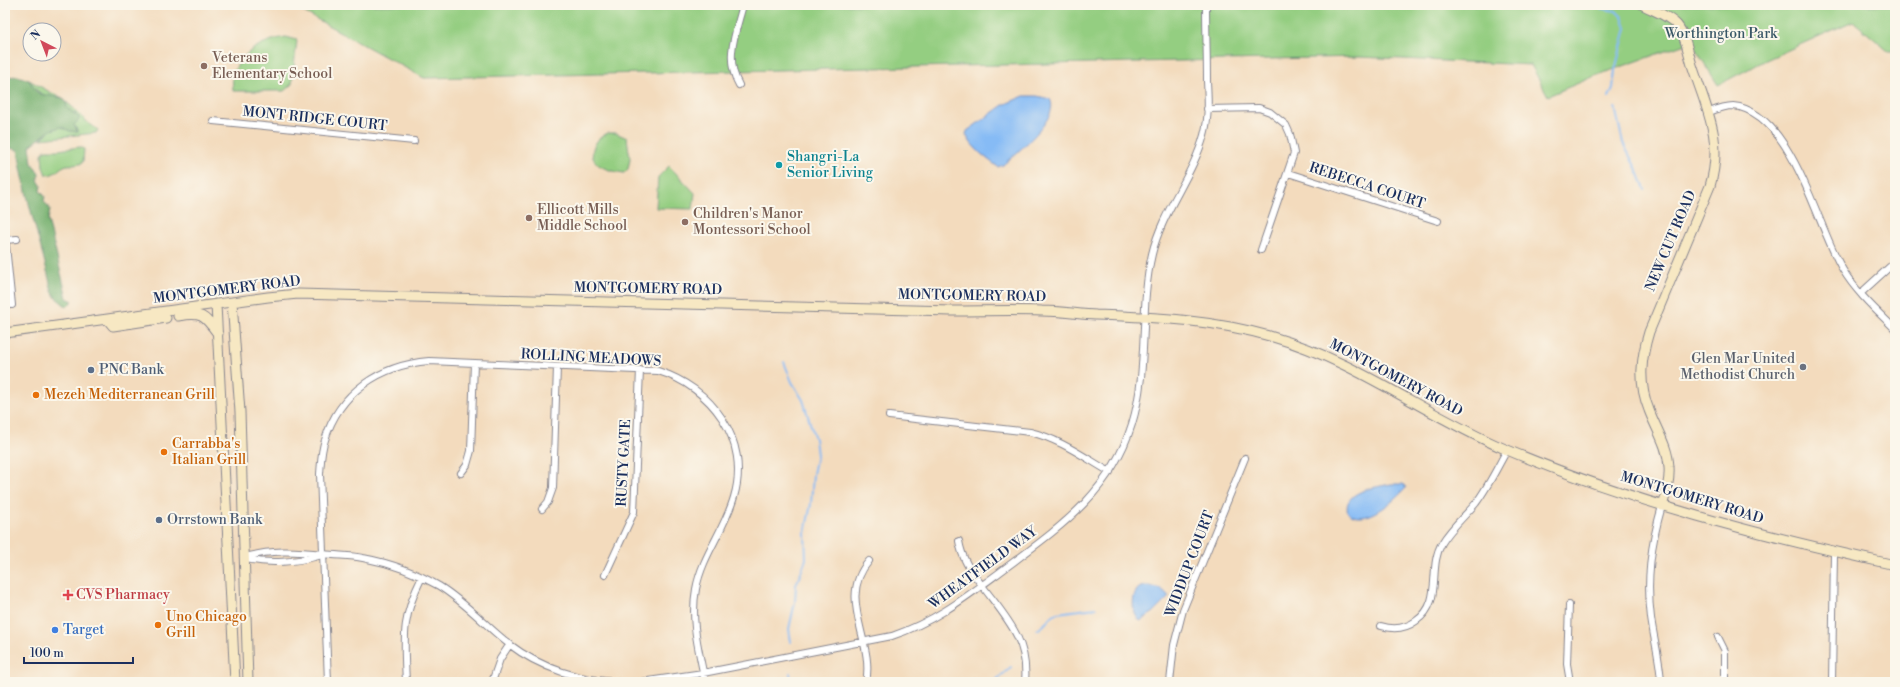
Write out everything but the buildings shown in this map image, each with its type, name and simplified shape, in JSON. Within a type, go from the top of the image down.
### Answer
[{"type":"main road","name":"NEW CUT ROAD","points":[[1642,5],[1670,19],[1682,32],[1709,112],[1716,142],[1714,171],[1643,350],[1641,372],[1642,389],[1649,410],[1667,450],[1669,467],[1668,484],[1662,506]]},
{"type":"main road","name":"MONTGOMERY ROAD","points":[[5,333],[268,297],[325,294],[952,311],[1041,311],[1181,319],[1240,328],[1308,348],[1365,374],[1433,414],[1507,450],[1662,506],[1834,552],[1895,566]]},
{"type":"main road","points":[[232,302],[240,412],[243,558],[248,682]]},
{"type":"main road","points":[[216,304],[235,682]]},
{"type":"main road","points":[[108,320],[113,326],[189,314],[201,315],[206,318],[218,334]]},
{"type":"main road","points":[[228,537],[243,558]]},
{"type":"main road","points":[[229,559],[237,551],[243,540]]},
{"type":"main road","points":[[230,584],[236,567],[243,558]]},
{"type":"main road","points":[[229,559],[236,567],[244,584]]},
{"type":"street","points":[[739,85],[735,77],[731,60],[743,5]]},
{"type":"street","name":"WHEATFIELD WAY","points":[[641,682],[703,673],[892,636],[928,622],[961,602],[1059,528],[1081,509],[1110,472],[1122,449],[1132,424],[1139,395],[1147,284],[1153,251],[1168,213],[1200,147],[1206,126],[1208,109],[1206,5]]},
{"type":"street","points":[[1709,112],[1732,106],[1742,108],[1764,122],[1777,135],[1804,178],[1834,255],[1843,271],[1861,293],[1895,329]]},
{"type":"street","points":[[1208,109],[1259,108],[1270,112],[1286,125],[1293,143],[1294,153],[1261,250]]},
{"type":"street","name":"MONT RIDGE COURT","points":[[213,121],[414,141]]},
{"type":"street","name":"REBECCA COURT","points":[[1288,173],[1438,221]]},
{"type":"street","points":[[12,305],[5,239],[17,239]]},
{"type":"street","points":[[1861,293],[1895,262]]},
{"type":"street","name":"ROLLING MEADOWS","points":[[328,682],[320,474],[323,448],[332,422],[349,397],[372,378],[398,366],[429,361],[640,370],[669,375],[692,386],[704,395],[723,418],[736,449],[738,465],[734,496],[700,572],[696,589],[694,629],[705,682]]},
{"type":"street","points":[[461,473],[466,465],[471,451],[474,363]]},
{"type":"street","points":[[542,509],[548,502],[553,488],[557,367]]},
{"type":"street","name":"RUSTY GATE","points":[[605,575],[634,512],[640,370]]},
{"type":"street","points":[[889,416],[1022,431],[1044,436],[1057,441],[1110,472]]},
{"type":"street","points":[[1381,626],[1389,628],[1404,628],[1420,619],[1426,612],[1431,604],[1439,550],[1443,542],[1477,501],[1507,450]]},
{"type":"street","name":"WIDDUP COURT","points":[[1170,682],[1174,645],[1183,610],[1244,458]]},
{"type":"street","points":[[1661,682],[1660,666],[1651,619],[1649,579],[1654,537],[1662,506]]},
{"type":"street","points":[[959,541],[966,564],[1008,620],[1022,646],[1026,658],[1025,682]]},
{"type":"street","points":[[1832,682],[1834,552]]},
{"type":"street","points":[[243,558],[257,562],[306,560],[324,554],[378,561],[407,570],[422,577],[455,598],[510,644],[544,664],[585,680],[619,682]]},
{"type":"street","points":[[866,682],[867,668],[856,613],[856,593],[860,573],[869,561]]},
{"type":"street","points":[[406,682],[404,636],[405,620],[411,600],[422,577]]},
{"type":"street","points":[[1569,605],[1567,664],[1570,682]]},
{"type":"street","points":[[1718,637],[1725,651],[1725,682]]},
{"type":"street","points":[[492,682],[500,659],[510,644]]},
{"type":"green space","name":"Worthington Park","points":[[291,5],[1895,5],[1895,51],[1888,51],[1853,21],[1766,60],[1718,85],[1691,42],[1595,76],[1548,96],[1531,65],[1359,57],[424,78]]},
{"type":"green space","points":[[286,37],[297,40],[292,84],[284,91],[233,91],[233,75],[241,60],[254,48],[261,44]]},
{"type":"green space","points":[[18,76],[29,80],[36,91],[40,94],[63,98],[66,102],[67,108],[79,117],[79,120],[74,125],[78,132],[70,131],[61,127],[51,130],[30,146],[32,163],[39,174],[38,180],[41,185],[40,191],[45,196],[44,201],[50,209],[48,220],[67,298],[73,301],[67,307],[55,297],[52,291],[29,203],[18,150],[5,147],[5,77]]},
{"type":"green space","points":[[29,80],[63,98],[47,96],[39,92]]},
{"type":"green space","points":[[66,102],[89,124],[98,130],[96,133],[41,139],[51,130],[61,127],[70,131],[78,132],[74,125],[76,113],[68,110]]},
{"type":"green space","points":[[608,133],[616,133],[627,138],[630,159],[628,169],[624,173],[606,169],[596,163],[593,158],[592,153],[595,144],[601,137]]},
{"type":"green space","points":[[80,147],[84,149],[83,162],[64,166],[54,173],[46,175],[43,167],[42,154],[45,150]]},
{"type":"green space","points":[[669,166],[695,193],[693,209],[656,208],[658,177]]},
{"type":"water","points":[[1024,96],[1037,96],[1050,99],[1052,107],[1049,116],[1036,135],[1003,165],[998,167],[972,145],[966,135],[967,131],[1003,105]]},
{"type":"water","points":[[1391,484],[1403,484],[1406,488],[1379,511],[1363,517],[1348,513],[1347,506],[1355,495],[1362,491]]},
{"type":"water","points":[[1143,586],[1158,588],[1169,597],[1154,612],[1140,621],[1135,614],[1133,606],[1135,593]]},
{"type":"waterway","points":[[1597,5],[1599,8],[1616,11],[1622,17],[1626,28],[1615,70],[1613,88],[1609,97]]},
{"type":"waterway","points":[[1615,107],[1623,143],[1639,174],[1645,190]]},
{"type":"waterway","points":[[784,362],[792,382],[803,400],[815,439],[817,455],[813,474],[811,504],[805,533],[806,559],[796,585],[795,602],[789,629],[791,642]]},
{"type":"waterway","points":[[1037,630],[1057,613],[1096,608]]},
{"type":"waterway","points":[[994,682],[1011,667]]},
{"type":"waterway","points":[[790,673],[791,682]]},
{"type":"place","name":"Veterans Elementary School","points":[[204,66]]},
{"type":"place","name":"Shangri-La Senior Living","points":[[779,165]]},
{"type":"place","name":"Ellicott Mills Middle School","points":[[529,218]]},
{"type":"place","name":"Children's Manor Montessori School","points":[[685,222]]},
{"type":"place","name":"Glen Mar United Methodist Church","points":[[1803,367]]},
{"type":"place","name":"PNC Bank","points":[[91,370]]},
{"type":"place","name":"Mezeh Mediterranean Grill","points":[[36,395]]},
{"type":"place","name":"Carrabba's Italian Grill","points":[[164,452]]},
{"type":"place","name":"Orrstown Bank","points":[[159,520]]},
{"type":"place","name":"CVS Pharmacy","points":[[68,595]]},
{"type":"place","name":"Uno Chicago Grill","points":[[158,625]]},
{"type":"place","name":"Target","points":[[55,630]]}]
